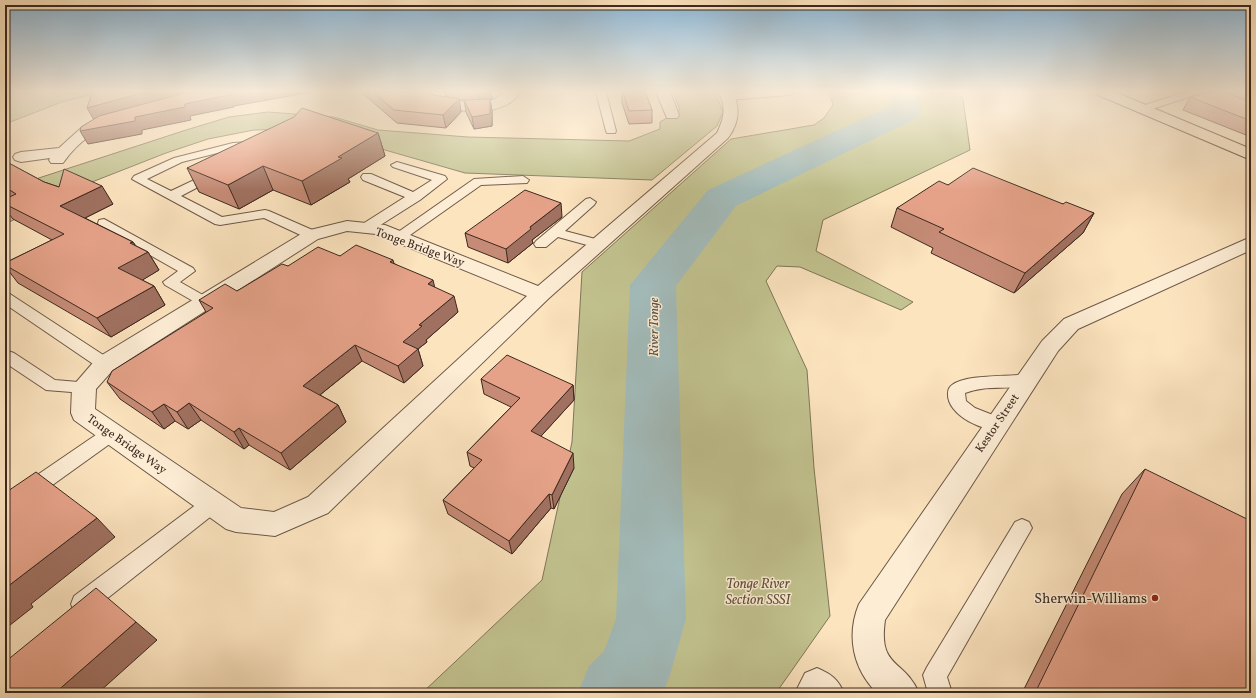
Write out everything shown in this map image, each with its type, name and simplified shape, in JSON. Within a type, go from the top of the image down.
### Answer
[{"type":"main road","points":[[1179,125],[1251,155]]},
{"type":"street","points":[[21,157],[60,156],[69,144],[85,132],[100,125]]},
{"type":"street","name":"Tonge Bridge Way","points":[[542,294],[379,229],[346,226],[312,235],[106,364],[84,387],[83,414],[236,520],[275,524],[318,505],[542,294],[723,135],[728,125]]},
{"type":"street","name":"Kestor Street","points":[[902,693],[881,675],[870,654],[866,635],[870,615],[1050,346],[1071,324],[1251,243]]},
{"type":"street","points":[[812,693],[817,685],[827,693]]},
{"type":"lane","points":[[609,125],[611,131]]},
{"type":"lane","points":[[249,158],[263,148],[233,146],[178,160],[138,179],[220,221],[265,214],[312,235]]},
{"type":"lane","points":[[366,228],[442,180],[397,165]]},
{"type":"lane","points":[[171,196],[228,168]]},
{"type":"lane","points":[[367,177],[416,196]]},
{"type":"lane","points":[[398,237],[478,182],[523,180]]},
{"type":"lane","points":[[541,244],[590,202]]},
{"type":"lane","points":[[104,223],[188,271],[170,282],[205,302]]},
{"type":"lane","points":[[556,232],[598,244]]},
{"type":"lane","points":[[5,297],[106,364]]},
{"type":"lane","points":[[5,359],[8,357],[52,386],[84,387]]},
{"type":"lane","points":[[997,424],[971,415],[964,410],[958,403],[956,395],[957,390],[964,386],[1010,383],[1027,380]]},
{"type":"lane","points":[[5,508],[112,433]]},
{"type":"lane","points":[[66,616],[212,504]]},
{"type":"lane","points":[[940,693],[935,675],[1022,528]]},
{"type":"green space","points":[[204,125],[360,125],[378,130],[468,137],[629,141],[660,129],[660,125],[718,125],[652,180],[465,173],[326,133],[289,129],[254,130],[208,139],[166,153],[92,182],[5,224],[5,189]]},
{"type":"green space","name":"Tonge River Section SSSI","points":[[814,125],[967,125],[970,150],[823,220],[816,251],[913,302],[901,310],[800,267],[777,266],[766,281],[807,370],[814,468],[830,616],[776,693],[422,693],[542,580],[572,442],[582,272],[731,139]]},
{"type":"building","points":[[85,125],[115,125],[80,131],[81,127]]},
{"type":"building","points":[[278,125],[352,125],[378,133],[338,157],[342,158],[302,181],[263,166],[228,185],[187,168]]},
{"type":"building","points":[[5,161],[44,182],[59,187],[64,169],[102,186],[60,206],[133,242],[130,243],[148,252],[118,268],[154,286],[97,318],[5,265],[5,263],[64,234],[5,204],[5,199],[16,194],[5,187]]},
{"type":"building","points":[[973,168],[1063,204],[1066,202],[1094,213],[1025,273],[939,232],[944,229],[897,208],[939,181],[948,185]]},
{"type":"building","points":[[525,190],[561,203],[530,227],[531,229],[506,249],[465,233]]},
{"type":"building","points":[[356,245],[393,260],[390,262],[433,280],[428,284],[454,296],[419,325],[422,326],[403,342],[418,349],[398,366],[355,345],[303,386],[338,405],[281,453],[239,428],[234,432],[189,403],[177,412],[164,404],[152,412],[107,382],[112,371],[213,308],[199,300],[225,284],[237,291],[282,264],[288,266],[318,247],[340,256]]},
{"type":"building","points":[[507,355],[573,385],[531,431],[573,453],[552,495],[549,494],[509,541],[443,500],[482,460],[467,452],[520,398],[481,379]]},
{"type":"building","name":"Sherwin-Williams","points":[[1145,469],[1251,521],[1251,693],[1035,693]]},
{"type":"building","points":[[36,472],[97,518],[7,587],[10,589],[5,593],[5,493]]},
{"type":"building","points":[[96,588],[136,622],[55,693],[5,693],[5,662]]},
{"type":"waterway","name":"River Tonge","points":[[616,693],[633,675],[651,619],[653,285],[722,198],[877,125]]},
{"type":"place","name":"Sherwin-Williams","points":[[1155,598]]}]
